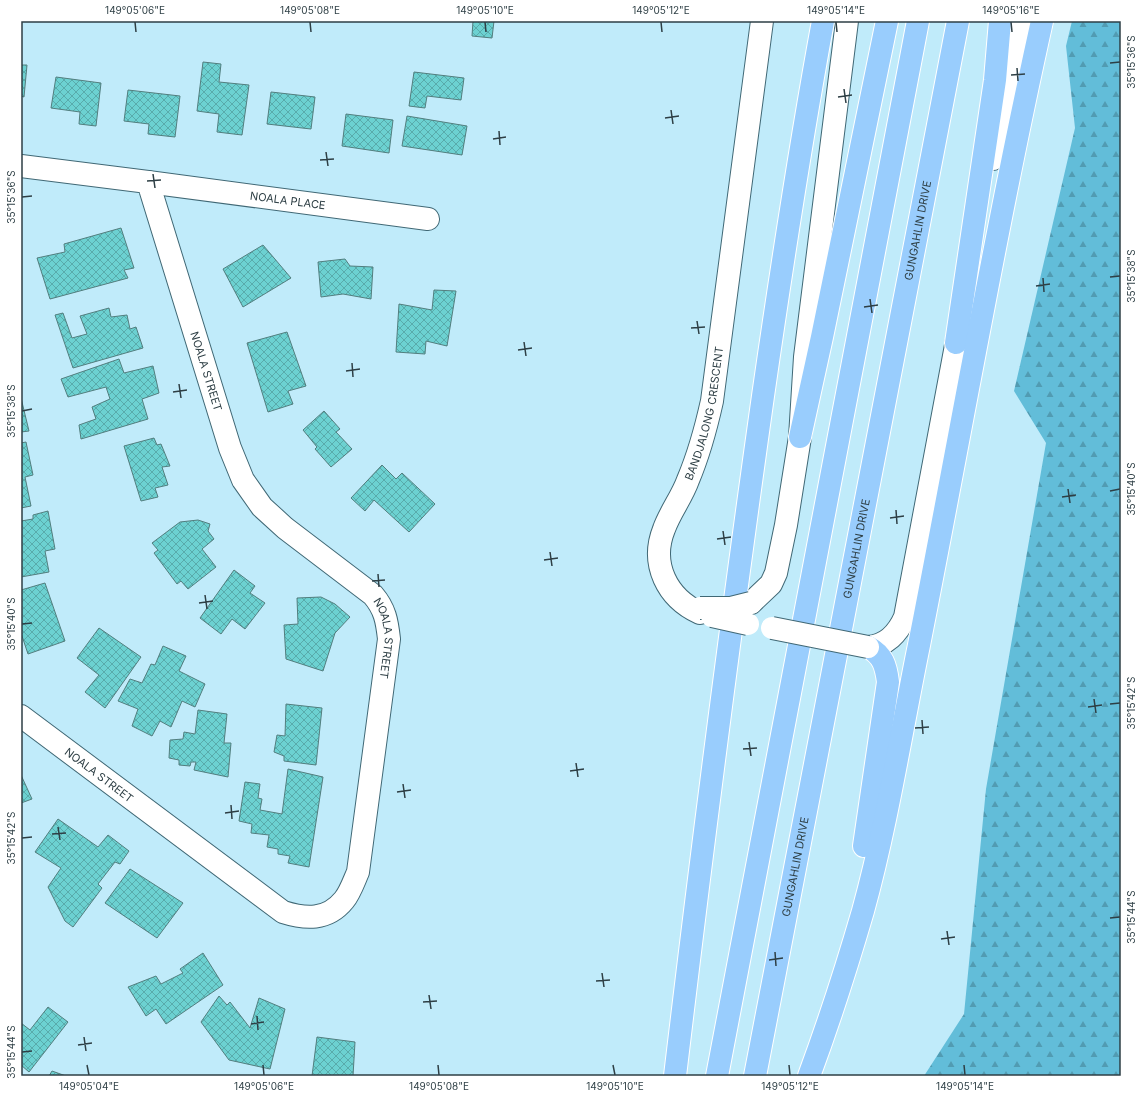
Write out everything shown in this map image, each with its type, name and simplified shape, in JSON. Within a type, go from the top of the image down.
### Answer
[{"type":"highway","points":[[675,1076],[705,821],[747,502],[786,229],[823,21]]},
{"type":"highway","points":[[800,437],[887,21]]},
{"type":"highway","points":[[717,1076],[918,21]]},
{"type":"highway","name":"GUNGAHLIN DRIVE","points":[[755,1076],[958,21]]},
{"type":"highway","points":[[956,343],[995,80],[1000,21]]},
{"type":"highway","points":[[809,1076],[834,1006],[863,910],[878,847],[930,588],[990,266],[1042,21]]},
{"type":"highway","points":[[803,1076],[839,954],[858,878],[877,764],[888,682],[886,668],[882,657],[868,647]]},
{"type":"street","name":"BANDJALONG CRESCENT","points":[[762,21],[712,401],[703,439],[688,480],[667,522],[659,544],[660,566],[667,585],[680,602],[697,610],[749,613],[772,628],[868,647]]},
{"type":"street","points":[[749,613],[771,584],[779,563],[800,437],[805,356],[847,21]]},
{"type":"street","points":[[868,647],[885,642],[898,631],[905,617],[956,343],[1022,21]]},
{"type":"street","points":[[21,166],[148,182]]},
{"type":"street","name":"NOALA PLACE","points":[[148,182],[428,219]]},
{"type":"street","name":"NOALA STREET","points":[[21,716],[283,912],[301,918],[310,918],[328,912],[344,900],[358,872],[389,639],[387,618],[382,605],[373,594],[285,528],[262,507],[243,480],[230,448],[148,182]]},
{"type":"green space","points":[[1072,21],[1121,21],[1121,1076],[924,1076],[964,1014],[986,789],[1046,443],[1014,391],[1075,128],[1066,46]]},
{"type":"building","points":[[473,21],[494,21],[492,38],[472,36]]},
{"type":"building","points":[[203,62],[221,64],[219,82],[249,85],[242,135],[217,132],[219,114],[197,111]]},
{"type":"building","points":[[21,65],[27,65],[24,97],[21,96]]},
{"type":"building","points":[[414,72],[464,78],[461,100],[427,96],[425,108],[409,106]]},
{"type":"building","points":[[56,77],[101,83],[96,126],[79,124],[80,112],[51,108]]},
{"type":"building","points":[[128,90],[180,96],[175,137],[148,134],[149,124],[124,121]]},
{"type":"building","points":[[271,92],[315,97],[311,129],[267,124]]},
{"type":"building","points":[[346,114],[393,120],[389,153],[342,146]]},
{"type":"building","points":[[407,116],[467,126],[462,155],[402,146]]},
{"type":"building","points":[[121,228],[134,268],[124,270],[128,278],[50,299],[37,258],[65,252],[64,244]]},
{"type":"building","points":[[263,245],[291,278],[243,307],[223,269]]},
{"type":"building","points":[[345,259],[350,266],[373,267],[371,299],[343,294],[321,297],[318,262]]},
{"type":"building","points":[[434,290],[456,291],[447,346],[426,341],[425,354],[396,352],[399,304],[432,310]]},
{"type":"building","points":[[109,308],[111,317],[127,315],[130,329],[136,327],[143,348],[73,368],[55,315],[63,313],[72,338],[87,334],[80,316]]},
{"type":"building","points":[[287,332],[306,386],[288,391],[293,404],[268,412],[247,343]]},
{"type":"building","points":[[119,359],[124,373],[153,366],[159,393],[142,399],[148,419],[81,439],[79,425],[96,419],[92,407],[110,399],[106,387],[68,397],[61,379]]},
{"type":"building","points":[[21,398],[29,431],[21,432]]},
{"type":"building","points":[[324,411],[340,429],[336,432],[352,449],[331,467],[315,449],[317,447],[303,430]]},
{"type":"building","points":[[154,438],[157,445],[161,444],[170,466],[162,467],[168,485],[155,488],[158,497],[141,501],[124,446]]},
{"type":"building","points":[[26,442],[33,475],[25,477],[31,506],[21,508],[21,443]]},
{"type":"building","points":[[382,465],[396,479],[402,473],[435,504],[409,532],[374,500],[365,511],[351,498]]},
{"type":"building","points":[[48,511],[55,549],[45,551],[49,572],[21,577],[21,521],[33,519],[33,515]]},
{"type":"building","points":[[198,520],[210,524],[208,531],[214,539],[202,549],[216,567],[188,589],[181,581],[177,584],[154,553],[158,550],[152,543],[180,522]]},
{"type":"building","points":[[234,570],[255,586],[250,593],[265,603],[245,629],[232,619],[221,634],[200,618]]},
{"type":"building","points":[[45,583],[65,641],[28,654],[21,633],[21,590]]},
{"type":"building","points":[[321,597],[335,604],[350,617],[335,633],[323,671],[286,659],[284,625],[298,624],[297,598]]},
{"type":"building","points":[[99,628],[141,657],[105,708],[85,692],[99,675],[77,658]]},
{"type":"building","points":[[163,646],[186,656],[179,671],[205,684],[195,707],[182,701],[171,727],[160,721],[152,736],[132,726],[138,709],[118,701],[130,679],[142,683],[151,664],[155,665]]},
{"type":"building","points":[[286,704],[322,708],[316,765],[284,761],[284,756],[274,752],[277,735],[285,736]]},
{"type":"building","points":[[198,710],[227,714],[224,743],[231,743],[228,777],[194,770],[196,762],[191,762],[190,766],[179,765],[179,760],[169,758],[170,740],[183,739],[184,732],[195,734]]},
{"type":"building","points":[[288,769],[323,777],[309,867],[288,863],[290,856],[278,854],[278,849],[267,847],[269,835],[251,833],[252,824],[239,821],[245,782],[260,784],[258,798],[262,799],[260,810],[282,814]]},
{"type":"building","points":[[21,775],[32,799],[21,803]]},
{"type":"building","points":[[58,819],[98,847],[108,835],[129,851],[120,864],[115,862],[98,884],[102,888],[73,927],[65,921],[48,887],[61,868],[35,852]]},
{"type":"building","points":[[130,869],[183,903],[157,938],[105,903]]},
{"type":"building","points":[[203,953],[223,985],[166,1024],[156,1009],[146,1016],[128,987],[156,976],[161,984],[183,973],[180,969]]},
{"type":"building","points":[[219,996],[227,1005],[230,1002],[250,1028],[259,998],[285,1009],[270,1069],[229,1060],[201,1022]]},
{"type":"building","points":[[48,1007],[68,1022],[29,1072],[21,1065],[21,1023],[30,1030]]},
{"type":"building","points":[[317,1037],[355,1042],[353,1076],[312,1076]]},
{"type":"building","points":[[52,1071],[66,1076],[49,1076]]}]
